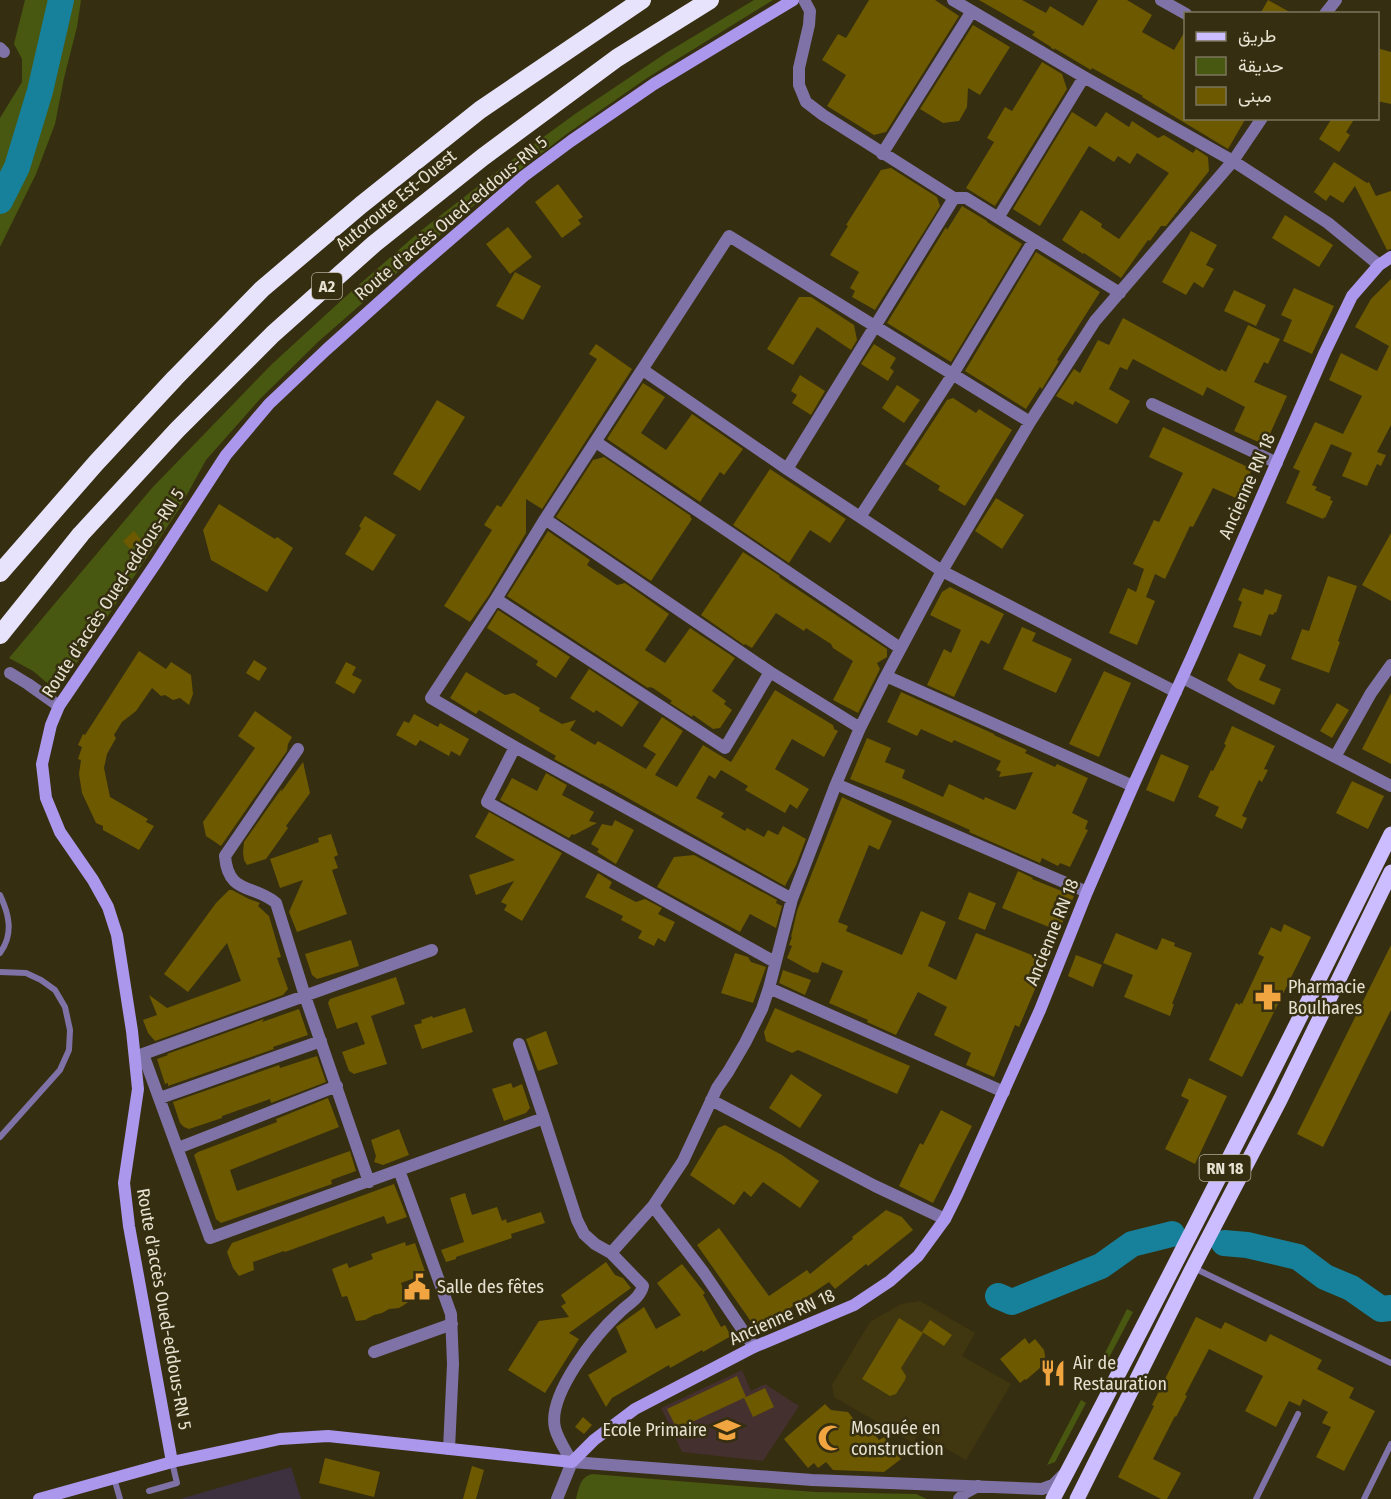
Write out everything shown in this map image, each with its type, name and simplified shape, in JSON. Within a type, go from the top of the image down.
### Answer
[{"type":"highway","name":"Autoroute Est-Ouest","points":[[0,573],[96,463],[262,289],[361,204],[480,110],[642,0]]},
{"type":"highway","name":"Autoroute Est-Ouest","points":[[0,635],[81,534],[177,430],[273,334],[365,251],[483,157],[617,58],[711,0]]},
{"type":"main road","name":"Route d'accès Oued-eddous-RN 5","points":[[172,1461],[129,1226],[124,1183],[138,1089],[139,1055],[117,935],[108,907],[93,880],[60,832],[46,798],[42,764],[51,725],[59,706],[226,454],[269,404],[415,270],[524,176],[654,84],[792,0]]},
{"type":"main road","name":"Ancienne RN 18","points":[[572,1462],[594,1440],[635,1409],[754,1347],[854,1305],[891,1281],[918,1256],[945,1220],[1040,1010],[1087,892],[1325,352],[1352,296],[1379,265],[1391,257]]},
{"type":"main road","name":"RN 18","points":[[1053,1499],[1231,1156],[1391,834]]},
{"type":"main road","name":"RN 18","points":[[1081,1498],[1193,1267],[1280,1100],[1391,872]]},
{"type":"main road","points":[[1366,921],[1391,890]]},
{"type":"main road","points":[[39,1499],[172,1461],[280,1439],[328,1436],[572,1462]]},
{"type":"street","points":[[804,0],[810,11],[799,68],[799,85],[806,102],[882,154],[954,198],[966,198],[1120,293]]},
{"type":"street","points":[[953,0],[1233,161],[1328,224],[1379,265]]},
{"type":"street","points":[[1162,0],[1184,13]]},
{"type":"street","points":[[1327,12],[1336,0]]},
{"type":"street","points":[[882,154],[972,11]]},
{"type":"street","points":[[998,218],[1084,77]]},
{"type":"street","points":[[611,1253],[653,1206],[683,1161],[717,1088],[745,1043],[762,1009],[792,899],[836,784],[860,728],[942,571],[1029,422],[1095,321],[1233,161],[1261,120]]},
{"type":"street","points":[[787,469],[954,198]]},
{"type":"street","points":[[792,899],[515,747],[431,698],[729,236],[1029,422]]},
{"type":"street","points":[[860,517],[953,374],[1034,240]]},
{"type":"street","points":[[643,370],[787,469],[942,571],[1176,692]]},
{"type":"street","points":[[1152,404],[1277,463]]},
{"type":"street","points":[[596,442],[900,648]]},
{"type":"street","points":[[545,519],[770,672],[860,728]]},
{"type":"street","points":[[496,599],[725,748],[770,672]]},
{"type":"street","points":[[1335,757],[1371,693],[1391,665]]},
{"type":"street","points":[[10,673],[59,706]]},
{"type":"street","points":[[886,676],[1133,786]]},
{"type":"street","points":[[1183,678],[1391,786]]},
{"type":"street","points":[[515,747],[487,802],[775,962]]},
{"type":"street","points":[[298,749],[225,856],[226,869],[233,880],[244,888],[270,898],[276,903],[305,996],[369,1182]]},
{"type":"street","points":[[836,784],[1087,892]]},
{"type":"street","points":[[432,950],[139,1055],[160,1098],[210,1238],[544,1118]]},
{"type":"street","points":[[769,988],[1004,1092]]},
{"type":"street","points":[[160,1098],[321,1041]]},
{"type":"street","points":[[519,1044],[577,1220],[584,1234],[595,1244],[611,1253],[644,1286],[642,1293],[620,1312],[587,1347],[559,1400],[554,1427],[572,1462]]},
{"type":"street","points":[[178,1148],[337,1086]]},
{"type":"street","points":[[711,1100],[945,1220]]},
{"type":"street","points":[[399,1170],[451,1314],[453,1364],[450,1449]]},
{"type":"street","points":[[653,1206],[704,1273],[754,1347]]},
{"type":"street","points":[[374,1352],[452,1324]]},
{"type":"street","points":[[572,1462],[812,1480],[1041,1489],[1053,1485],[1069,1468]]},
{"type":"street","points":[[557,1499],[572,1462]]},
{"type":"street","points":[[959,1499],[979,1486]]},
{"type":"street","points":[[1014,1488],[1031,1494],[1036,1499]]},
{"type":"lane","points":[[0,895],[8,911],[9,933],[0,953]]},
{"type":"lane","points":[[0,972],[26,973],[55,990],[65,1007],[70,1030],[69,1050],[60,1070],[0,1137]]},
{"type":"lane","points":[[1193,1267],[1391,1363]]},
{"type":"lane","points":[[1256,1499],[1298,1414]]},
{"type":"lane","points":[[1364,1499],[1391,1444]]},
{"type":"lane","points":[[149,1491],[177,1483],[172,1461]]},
{"type":"lane","points":[[114,1477],[120,1499]]},
{"type":"shaded area","points":[[920,1301],[975,1333],[962,1356],[1011,1384],[966,1460],[919,1433],[913,1443],[834,1397],[832,1385],[870,1322],[901,1304]]},
{"type":"shaded area","name":"Ecole Primaire","points":[[742,1370],[751,1391],[765,1384],[799,1406],[763,1461],[682,1452],[661,1408]]},
{"type":"shaded area","points":[[291,1467],[301,1499],[180,1499]]},
{"type":"green space","points":[[25,0],[81,0],[55,124],[36,174],[0,247],[0,118],[22,82],[22,59],[14,44]]},
{"type":"green space","points":[[754,0],[773,0],[647,78],[568,133],[478,202],[319,341],[260,399],[206,460],[179,509],[64,682],[56,687],[9,658],[152,488],[271,365],[344,298],[418,233],[575,114],[666,53]]},
{"type":"green space","points":[[1127,1309],[1133,1312],[1103,1369],[1098,1367]]},
{"type":"green space","points":[[1081,1400],[1086,1403],[1055,1462],[1047,1465]]},
{"type":"green space","points":[[592,1474],[815,1492],[916,1494],[927,1499],[576,1499],[582,1480]]},
{"type":"building","points":[[869,0],[935,0],[959,16],[886,132],[874,135],[827,106],[846,75],[822,60],[838,34],[846,38]]},
{"type":"building","points":[[979,0],[1022,0],[1046,13],[1050,6],[1083,26],[1098,0],[1127,0],[1152,15],[1142,32],[1174,50],[1184,33],[1184,120],[1245,120],[1228,149],[1143,96],[1051,48],[1032,35],[1035,32]]},
{"type":"building","points":[[1268,0],[1289,12],[1261,12]]},
{"type":"building","points":[[973,25],[1010,47],[980,95],[968,88],[967,107],[959,121],[943,123],[920,109]]},
{"type":"building","points":[[1379,49],[1391,52],[1391,104],[1379,101]]},
{"type":"building","points":[[1042,62],[1062,74],[1067,89],[995,206],[966,188],[994,142],[987,138],[1005,107],[1012,111]]},
{"type":"building","points":[[1072,112],[1096,127],[1106,112],[1129,127],[1132,121],[1158,138],[1164,135],[1193,153],[1196,149],[1208,157],[1209,171],[1166,226],[1161,226],[1150,241],[1148,240],[1121,278],[1062,240],[1081,210],[1119,239],[1169,173],[1137,153],[1130,164],[1118,156],[1114,162],[1089,146],[1040,226],[1013,209]]},
{"type":"building","points":[[1331,120],[1354,120],[1346,132],[1350,135],[1339,152],[1319,139]]},
{"type":"building","points":[[1334,162],[1367,183],[1369,182],[1376,196],[1391,191],[1391,249],[1387,250],[1355,186],[1343,203],[1330,195],[1326,201],[1314,192]]},
{"type":"building","points":[[891,168],[937,197],[940,206],[875,310],[852,297],[855,291],[850,288],[859,272],[830,255],[881,170]]},
{"type":"building","points":[[558,184],[583,217],[578,220],[581,224],[562,238],[535,202]]},
{"type":"building","points":[[962,206],[1022,244],[951,362],[887,323],[946,227],[947,230]]},
{"type":"building","points":[[1285,215],[1333,245],[1319,267],[1272,238]]},
{"type":"building","points":[[508,227],[532,257],[510,274],[486,244]]},
{"type":"building","points":[[1191,231],[1217,245],[1206,265],[1214,269],[1203,288],[1194,282],[1186,295],[1162,282]]},
{"type":"building","points":[[1036,252],[1100,292],[1057,360],[1059,361],[1042,389],[1040,387],[1026,409],[965,371]]},
{"type":"building","points":[[515,272],[541,286],[523,320],[496,306]]},
{"type":"building","points":[[1391,279],[1391,425],[1377,452],[1386,455],[1381,466],[1377,464],[1367,486],[1342,476],[1352,453],[1331,444],[1312,485],[1317,487],[1315,490],[1331,497],[1330,500],[1333,501],[1323,519],[1286,503],[1300,471],[1293,468],[1315,422],[1343,434],[1362,396],[1329,380],[1341,353],[1377,371],[1389,346],[1355,327],[1371,299]]},
{"type":"building","points":[[1294,288],[1334,306],[1312,354],[1283,341],[1292,320],[1281,315]]},
{"type":"building","points":[[1234,290],[1266,305],[1256,326],[1224,311]]},
{"type":"building","points":[[799,297],[811,297],[854,325],[857,340],[851,350],[817,327],[793,365],[767,349]]},
{"type":"building","points":[[1123,318],[1220,371],[1221,369],[1226,372],[1248,325],[1280,339],[1268,364],[1264,362],[1254,382],[1287,396],[1265,445],[1234,431],[1245,407],[1207,387],[1203,396],[1133,359],[1127,370],[1120,367],[1109,389],[1130,401],[1117,424],[1075,401],[1073,405],[1056,396],[1074,369],[1080,373],[1098,340],[1109,345]]},
{"type":"building","points":[[596,344],[632,369],[542,509],[526,499],[526,533],[470,622],[444,606],[492,530],[484,525],[497,505],[501,507],[597,359],[589,354]]},
{"type":"building","points":[[874,344],[896,358],[890,368],[894,371],[888,381],[861,364]]},
{"type":"building","points":[[800,375],[825,391],[811,415],[792,403],[797,395],[791,391]]},
{"type":"building","points":[[643,383],[665,397],[641,433],[666,450],[692,414],[743,449],[724,475],[720,472],[700,502],[607,439]]},
{"type":"building","points":[[897,385],[920,400],[904,423],[882,408]]},
{"type":"building","points":[[953,398],[976,413],[979,409],[1012,430],[965,506],[938,490],[940,486],[905,464],[947,400]]},
{"type":"building","points":[[437,400],[465,417],[420,491],[393,474]]},
{"type":"building","points":[[1163,427],[1252,469],[1238,499],[1213,488],[1193,527],[1190,526],[1165,579],[1155,574],[1146,597],[1155,601],[1137,645],[1109,633],[1128,588],[1136,592],[1144,569],[1133,564],[1154,520],[1159,522],[1183,473],[1149,457]]},
{"type":"building","points":[[604,457],[691,516],[692,519],[651,581],[556,517],[593,460]]},
{"type":"building","points":[[770,469],[846,519],[830,543],[810,530],[789,563],[733,525]]},
{"type":"building","points":[[996,498],[1024,515],[1002,549],[975,531]]},
{"type":"building","points":[[219,504],[293,548],[267,592],[211,560],[203,530]]},
{"type":"building","points":[[365,516],[396,535],[373,571],[345,554],[361,528],[359,526]]},
{"type":"building","points":[[134,531],[141,540],[130,549],[123,541]]},
{"type":"building","points":[[548,531],[590,560],[587,565],[617,585],[625,583],[669,614],[645,650],[665,663],[690,628],[735,658],[712,691],[726,701],[724,704],[732,710],[720,728],[713,729],[693,715],[692,717],[670,703],[672,701],[653,688],[648,688],[507,596]]},
{"type":"building","points":[[1391,533],[1391,601],[1362,585]]},
{"type":"building","points":[[743,552],[887,649],[887,657],[877,663],[880,669],[858,713],[833,700],[853,661],[806,628],[804,631],[776,613],[752,648],[744,645],[701,615]]},
{"type":"building","points":[[1328,576],[1357,586],[1329,673],[1291,659],[1302,629],[1309,631]]},
{"type":"building","points":[[950,587],[1004,614],[989,644],[981,640],[954,697],[927,685],[944,649],[951,653],[961,630],[930,615],[942,592]]},
{"type":"building","points":[[1243,588],[1263,595],[1265,589],[1282,595],[1276,613],[1269,614],[1261,636],[1233,627],[1242,602],[1238,600]]},
{"type":"building","points":[[498,610],[570,657],[556,678],[536,665],[538,661],[487,628]]},
{"type":"building","points":[[1022,627],[1036,633],[1032,641],[1072,659],[1056,693],[1003,669]]},
{"type":"building","points":[[139,651],[166,669],[171,662],[191,675],[193,694],[189,705],[180,698],[173,700],[165,695],[161,696],[152,688],[136,711],[122,722],[107,754],[104,768],[110,797],[148,819],[146,822],[154,826],[139,850],[103,830],[103,826],[96,823],[82,793],[79,774],[81,760],[78,759],[82,747],[78,745]]},
{"type":"building","points":[[1239,653],[1266,665],[1259,680],[1281,689],[1274,705],[1236,688],[1227,680]]},
{"type":"building","points":[[254,660],[267,668],[259,681],[246,673]]},
{"type":"building","points":[[346,662],[356,667],[352,675],[362,680],[354,694],[335,683]]},
{"type":"building","points":[[589,669],[639,702],[622,727],[596,710],[594,713],[570,698]]},
{"type":"building","points":[[1104,671],[1131,683],[1099,757],[1069,744]]},
{"type":"building","points":[[466,672],[505,695],[514,693],[562,724],[576,720],[570,730],[595,745],[598,741],[646,769],[656,754],[643,746],[662,717],[683,731],[655,775],[677,787],[703,745],[731,762],[775,690],[833,725],[838,731],[824,757],[792,739],[775,769],[809,789],[797,809],[790,804],[785,813],[745,790],[748,786],[721,770],[715,779],[709,775],[696,798],[724,813],[721,817],[745,831],[747,828],[764,837],[768,830],[778,835],[783,826],[806,839],[785,886],[554,759],[556,756],[479,710],[476,714],[450,698]]},
{"type":"building","points":[[901,692],[1027,750],[1025,753],[1055,767],[1057,764],[1088,778],[1072,813],[1088,821],[1085,829],[1088,830],[1070,867],[1060,863],[1058,866],[1042,858],[1040,863],[903,800],[850,779],[867,738],[891,748],[885,762],[905,770],[902,778],[943,797],[949,784],[984,800],[985,797],[1015,810],[1017,807],[1033,772],[999,777],[1001,772],[996,770],[1001,761],[954,740],[952,743],[921,729],[917,736],[887,722]]},
{"type":"building","points":[[1391,693],[1391,764],[1362,749]]},
{"type":"building","points":[[1337,703],[1349,710],[1332,738],[1320,731]]},
{"type":"building","points":[[255,711],[292,737],[287,751],[221,846],[206,836],[203,822],[255,748],[238,736]]},
{"type":"building","points":[[414,714],[438,727],[440,723],[469,739],[460,756],[451,751],[449,756],[420,740],[416,746],[396,735],[404,721],[409,723]]},
{"type":"building","points":[[1232,726],[1275,746],[1264,769],[1268,770],[1262,782],[1259,780],[1242,816],[1247,818],[1242,829],[1215,816],[1219,807],[1198,797],[1226,745],[1224,744]]},
{"type":"building","points":[[1161,754],[1189,766],[1174,802],[1146,790]]},
{"type":"building","points":[[303,762],[310,793],[266,859],[247,865],[244,860],[244,842]]},
{"type":"building","points":[[546,773],[567,785],[562,795],[594,812],[589,821],[597,823],[572,834],[569,838],[500,800],[512,778],[537,791]]},
{"type":"building","points":[[1352,781],[1384,796],[1368,829],[1336,813]]},
{"type":"building","points":[[842,797],[892,821],[879,850],[869,845],[838,922],[848,926],[846,931],[902,955],[921,911],[946,922],[928,966],[956,980],[976,933],[1047,961],[1019,1027],[1015,1025],[994,1077],[966,1065],[971,1053],[934,1035],[947,1007],[918,992],[896,1035],[829,1003],[843,971],[822,962],[818,973],[814,973],[787,958],[792,946],[789,945],[797,911]]},
{"type":"building","points":[[489,812],[562,853],[522,921],[504,910],[507,905],[501,902],[514,881],[476,895],[469,875],[515,860],[475,837]]},
{"type":"building","points":[[615,820],[634,830],[616,864],[597,852],[599,849],[591,844],[602,824],[612,826]]},
{"type":"building","points":[[331,834],[338,855],[334,857],[338,868],[332,870],[347,914],[297,932],[289,912],[303,880],[280,888],[270,859],[319,842],[318,838]]},
{"type":"building","points":[[694,855],[777,900],[776,903],[782,906],[776,928],[750,914],[740,932],[657,887],[674,857]]},
{"type":"building","points":[[1018,871],[1074,896],[1059,931],[1002,908]]},
{"type":"building","points":[[598,873],[612,882],[609,888],[636,902],[645,899],[662,908],[658,914],[675,922],[665,942],[658,938],[654,946],[638,938],[642,931],[621,920],[623,916],[585,897]]},
{"type":"building","points":[[229,890],[260,903],[258,906],[269,916],[281,957],[277,958],[288,989],[283,995],[155,1041],[148,1033],[143,1020],[157,1015],[149,995],[167,1008],[241,981],[227,943],[188,992],[164,974],[216,903]]},
{"type":"building","points":[[969,892],[996,903],[985,930],[958,919]]},
{"type":"building","points":[[1284,924],[1311,937],[1242,1077],[1209,1060],[1236,1003],[1242,1004],[1264,957],[1258,954],[1271,927],[1281,932]]},
{"type":"building","points":[[1116,933],[1157,950],[1162,938],[1192,953],[1172,1004],[1174,1004],[1170,1016],[1124,997],[1133,975],[1103,963]]},
{"type":"building","points":[[351,940],[359,966],[317,979],[312,975],[305,954]]},
{"type":"building","points":[[1391,945],[1391,1010],[1323,1147],[1297,1134]]},
{"type":"building","points":[[735,953],[766,967],[753,1003],[721,993]]},
{"type":"building","points":[[1076,955],[1102,965],[1093,987],[1068,976]]},
{"type":"building","points":[[783,970],[811,980],[805,995],[779,983]]},
{"type":"building","points":[[396,977],[405,1004],[371,1016],[387,1064],[354,1074],[349,1071],[342,1052],[365,1044],[357,1022],[337,1029],[328,1003],[330,999]]},
{"type":"building","points":[[465,1008],[473,1032],[422,1049],[414,1025],[432,1016],[433,1018]]},
{"type":"building","points":[[775,1008],[910,1066],[897,1094],[798,1050],[792,1053],[766,1041],[764,1032]]},
{"type":"building","points":[[299,1009],[308,1035],[168,1086],[168,1083],[165,1084],[157,1059],[264,1019],[262,1022]]},
{"type":"building","points":[[546,1031],[558,1064],[538,1071],[526,1039]]},
{"type":"building","points":[[317,1056],[326,1082],[271,1103],[270,1099],[189,1129],[180,1123],[173,1102],[279,1065],[280,1068]]},
{"type":"building","points":[[791,1074],[822,1095],[800,1128],[769,1108]]},
{"type":"building","points":[[1189,1078],[1227,1096],[1195,1164],[1165,1149],[1189,1100],[1181,1096]]},
{"type":"building","points":[[511,1083],[513,1088],[522,1084],[530,1108],[526,1113],[504,1121],[492,1089]]},
{"type":"building","points":[[328,1098],[339,1127],[230,1170],[237,1191],[350,1151],[356,1171],[331,1180],[332,1184],[221,1223],[216,1219],[194,1155],[277,1122],[276,1119]]},
{"type":"building","points":[[941,1110],[972,1126],[933,1203],[899,1186],[920,1143],[923,1145]]},
{"type":"building","points":[[725,1125],[782,1155],[819,1181],[800,1208],[763,1182],[751,1197],[744,1191],[734,1205],[690,1175],[718,1128]]},
{"type":"building","points":[[399,1129],[409,1155],[383,1165],[374,1162],[376,1156],[371,1140]]},
{"type":"building","points":[[394,1184],[407,1217],[387,1224],[384,1216],[284,1251],[253,1262],[254,1270],[239,1276],[233,1268],[227,1252],[232,1243]]},
{"type":"building","points":[[465,1193],[472,1215],[497,1207],[502,1221],[506,1219],[507,1223],[541,1212],[545,1223],[511,1234],[512,1238],[446,1262],[441,1250],[464,1242],[450,1198]]},
{"type":"building","points":[[886,1210],[902,1217],[913,1230],[835,1289],[829,1282],[757,1330],[697,1245],[719,1228],[769,1296],[807,1270],[810,1274]]},
{"type":"building","points":[[405,1242],[406,1246],[415,1243],[426,1274],[401,1283],[408,1302],[404,1305],[365,1320],[356,1321],[347,1296],[342,1297],[332,1269],[347,1263],[349,1268],[373,1259],[371,1254]]},
{"type":"building","points":[[606,1262],[615,1275],[623,1278],[631,1288],[569,1333],[579,1339],[545,1393],[508,1370],[539,1321],[569,1317],[561,1306],[566,1303],[561,1295]]},
{"type":"building","points":[[682,1264],[705,1293],[703,1295],[721,1327],[725,1325],[731,1336],[670,1368],[669,1365],[612,1398],[606,1407],[588,1375],[627,1352],[616,1327],[644,1307],[656,1329],[681,1315],[657,1283]]},
{"type":"building","points":[[1196,1317],[1221,1329],[1225,1322],[1266,1342],[1270,1334],[1322,1360],[1317,1369],[1354,1388],[1349,1398],[1375,1411],[1344,1471],[1316,1457],[1331,1427],[1322,1423],[1328,1412],[1303,1399],[1300,1406],[1289,1401],[1276,1427],[1245,1411],[1263,1376],[1209,1349],[1153,1459],[1181,1473],[1167,1499],[1161,1499],[1118,1477]]},
{"type":"building","points":[[899,1318],[923,1333],[901,1368],[906,1376],[905,1380],[896,1394],[890,1396],[862,1379]]},
{"type":"building","points":[[930,1320],[952,1335],[944,1346],[922,1332]]},
{"type":"building","points":[[1025,1338],[1029,1344],[1035,1339],[1044,1350],[1045,1356],[1041,1367],[1020,1383],[1000,1359]]},
{"type":"building","points":[[737,1376],[746,1397],[677,1429],[667,1409]]},
{"type":"building","points":[[765,1388],[774,1407],[753,1417],[744,1398]]},
{"type":"building","name":"Mosquée en construction","points":[[825,1404],[831,1410],[848,1412],[868,1437],[873,1433],[879,1440],[884,1437],[901,1459],[884,1472],[833,1470],[826,1462],[818,1468],[814,1463],[808,1468],[784,1439]]},
{"type":"building","points":[[583,1417],[592,1425],[584,1434],[575,1427]]},
{"type":"building","points":[[325,1458],[380,1472],[374,1497],[319,1483]]},
{"type":"building","points":[[472,1466],[484,1470],[476,1499],[463,1499]]},
{"type":"waterway","points":[[0,201],[17,167],[40,91],[61,0]]},
{"type":"waterway","points":[[998,1296],[1012,1302],[1101,1266],[1132,1244],[1172,1234]]},
{"type":"waterway","points":[[1224,1243],[1247,1245],[1298,1257],[1325,1277],[1351,1288],[1381,1309],[1391,1308]]},
{"type":"place","name":"Pharmacie Boulhares","points":[[1268,997]]},
{"type":"place","name":"Salle des fêtes","points":[[417,1287]]},
{"type":"place","name":"Air de Restauration","points":[[1053,1373]]},
{"type":"place","name":"Ecole Primaire","points":[[727,1430]]},
{"type":"place","name":"Mosquée en construction","points":[[831,1438]]}]
